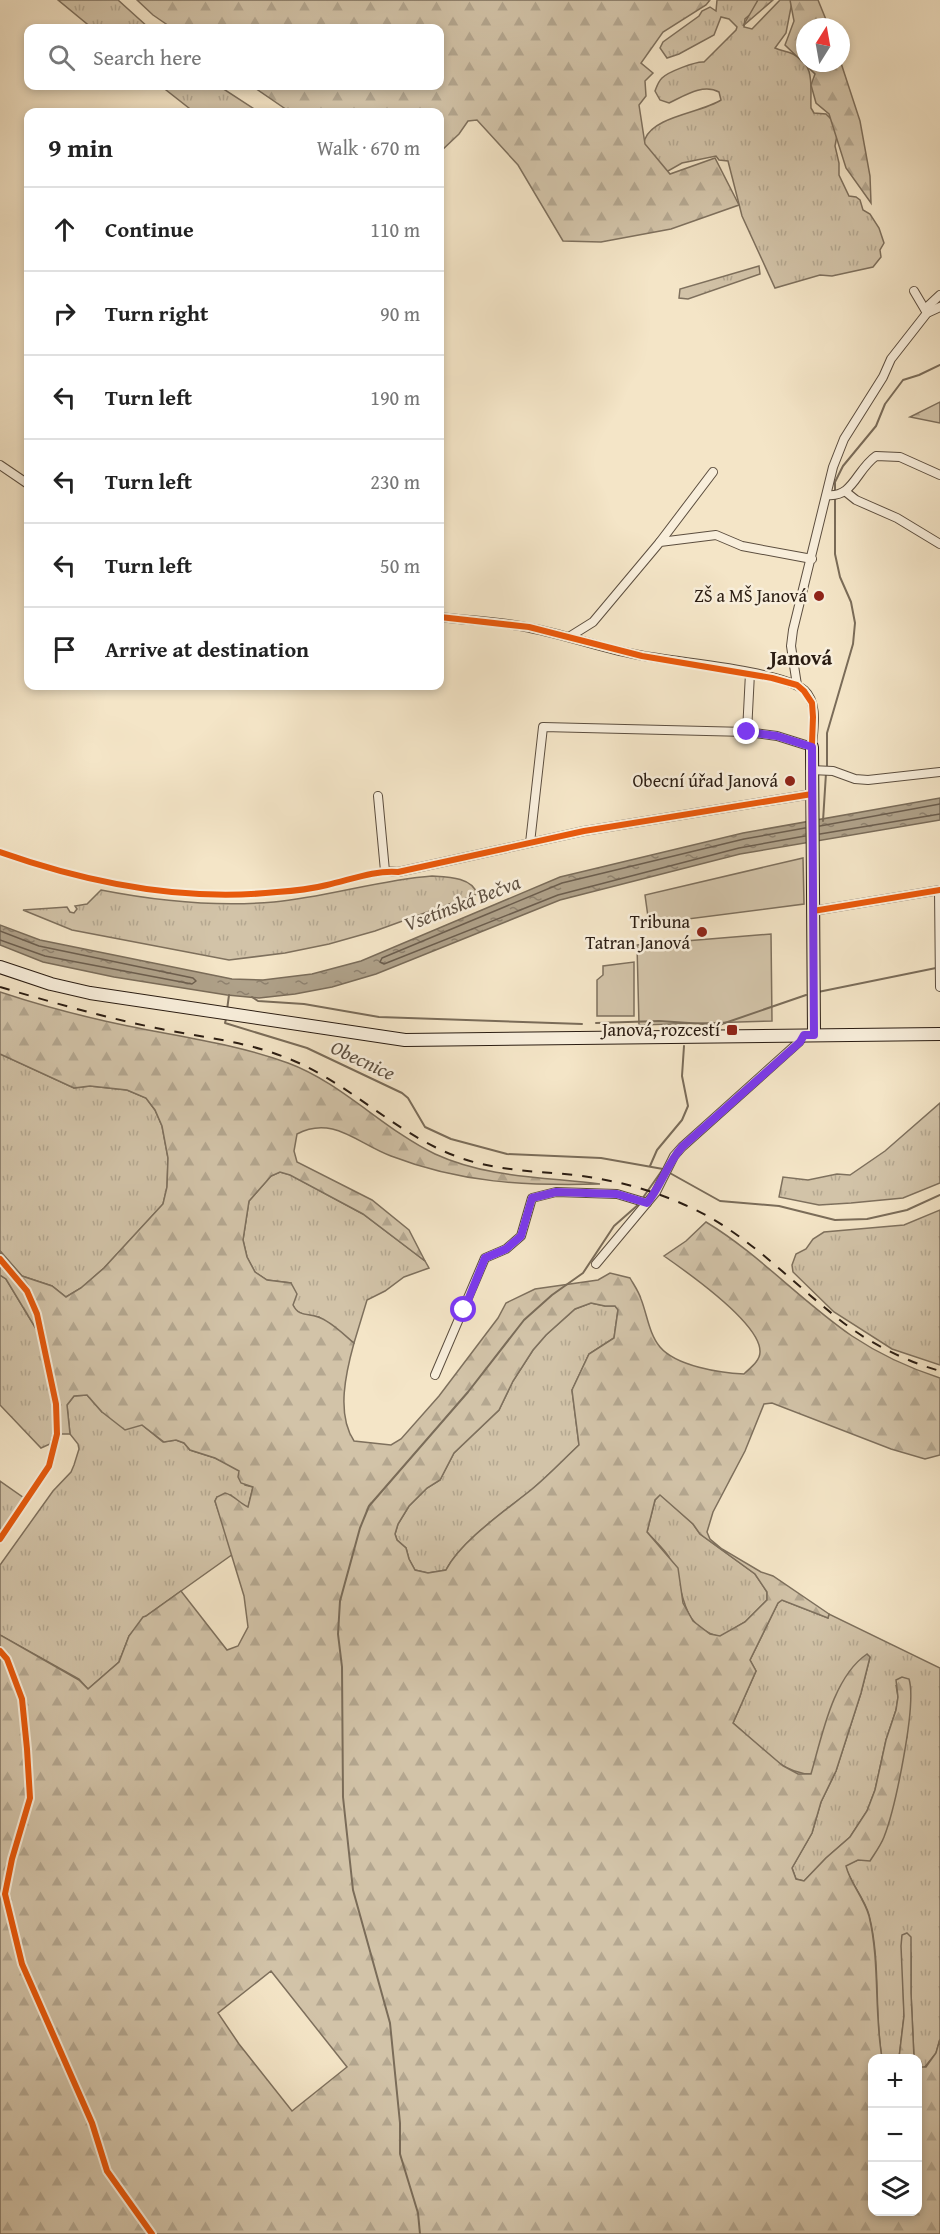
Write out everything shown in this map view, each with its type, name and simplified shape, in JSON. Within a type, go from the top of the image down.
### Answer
[{"type":"main road","points":[[809,1035],[813,908],[812,797],[816,770],[812,747]]},
{"type":"main road","points":[[0,967],[73,989],[405,1040],[940,1034]]},
{"type":"street","points":[[914,291],[926,311]]},
{"type":"street","points":[[836,494],[833,467],[844,439],[883,377],[891,359],[940,295]]},
{"type":"street","points":[[926,311],[940,307]]},
{"type":"street","points":[[797,686],[791,646],[792,636],[812,559],[836,494],[876,456],[900,457],[940,474]]},
{"type":"street","points":[[0,465],[24,481]]},
{"type":"street","points":[[569,637],[593,622],[660,542],[713,472]]},
{"type":"street","points":[[836,494],[897,518],[940,544]]},
{"type":"street","points":[[660,542],[716,535],[742,546],[812,559]]},
{"type":"street","points":[[444,617],[529,627],[642,656],[750,673],[797,686],[807,694],[812,703],[812,747],[777,736],[747,732],[543,727],[530,843]]},
{"type":"street","points":[[747,732],[750,673]]},
{"type":"street","points":[[816,770],[833,771],[855,779],[868,780],[940,772]]},
{"type":"street","points":[[378,796],[385,871],[398,872],[584,831],[812,797]]},
{"type":"street","points":[[813,908],[939,890],[940,987]]},
{"type":"street","points":[[596,1264],[656,1192],[682,1147],[809,1035]]},
{"type":"street","points":[[435,1375],[485,1258],[506,1249],[521,1236],[532,1198],[556,1192],[617,1194],[647,1203]]},
{"type":"green space","points":[[58,0],[118,0],[145,24],[87,24]]},
{"type":"green space","points":[[137,0],[710,0],[706,5],[663,32],[641,63],[653,73],[645,81],[646,96],[639,105],[645,144],[670,174],[715,158],[739,205],[671,229],[601,242],[563,241],[518,165],[477,120],[468,121],[459,134],[444,148],[444,108],[284,108],[258,90],[444,90],[444,24],[166,24]]},
{"type":"green space","points":[[717,0],[763,0],[761,5],[745,19],[744,27],[752,29],[780,0],[791,0],[786,33],[775,48],[796,56],[796,72],[809,72],[811,108],[814,113],[826,114],[838,130],[835,146],[839,175],[849,196],[860,200],[863,210],[870,214],[879,228],[884,243],[880,250],[881,257],[873,267],[832,276],[820,275],[775,288],[742,216],[728,161],[719,160],[716,156],[682,163],[668,171],[658,172],[643,158],[645,139],[658,125],[721,100],[719,92],[707,89],[669,103],[660,100],[655,91],[665,76],[689,65],[704,62],[736,30],[737,27],[729,19],[721,17],[714,35],[667,58],[660,48],[663,42],[699,16],[702,11],[710,7],[716,11]]},
{"type":"green space","points":[[758,0],[773,0],[743,26]]},
{"type":"green space","points":[[790,0],[818,0],[825,18],[796,18],[796,56],[785,45],[794,21]]},
{"type":"green space","points":[[813,72],[844,72],[860,121],[870,176],[871,203],[846,168],[829,114],[816,103],[811,85],[815,74]]},
{"type":"green space","points":[[166,90],[225,90],[253,108],[189,108]]},
{"type":"green space","points":[[759,266],[760,274],[688,299],[679,298],[680,289]]},
{"type":"green space","points":[[940,402],[940,423],[910,417]]},
{"type":"green space","points":[[803,858],[804,904],[649,924],[645,895]]},
{"type":"green space","points":[[432,876],[465,881],[474,888],[477,894],[375,931],[329,944],[285,953],[229,960],[72,930],[23,910],[67,907],[70,912],[74,913],[77,909],[75,906],[87,904],[101,890],[187,902],[231,904],[294,900],[392,881]]},
{"type":"green space","points":[[771,934],[772,1021],[639,1025],[637,945]]},
{"type":"green space","points":[[634,962],[634,1016],[597,1016],[597,980],[603,975],[603,966]]},
{"type":"green space","points":[[0,992],[79,1015],[228,1046],[288,1063],[345,1094],[416,1144],[455,1162],[495,1172],[600,1184],[519,1183],[468,1177],[417,1165],[391,1156],[334,1129],[310,1129],[297,1134],[294,1151],[297,1162],[372,1200],[409,1230],[425,1261],[363,1214],[290,1175],[280,1172],[271,1176],[249,1201],[243,1240],[247,1257],[255,1272],[267,1280],[291,1283],[297,1294],[293,1305],[298,1311],[328,1322],[354,1343],[348,1367],[344,1406],[345,1418],[354,1441],[391,1445],[401,1439],[439,1396],[498,1318],[506,1303],[535,1289],[598,1280],[610,1273],[630,1278],[640,1296],[653,1336],[667,1354],[687,1364],[744,1374],[760,1355],[757,1340],[749,1327],[721,1300],[664,1256],[686,1241],[706,1222],[744,1248],[852,1336],[894,1360],[940,1378],[940,1455],[925,1459],[891,1449],[772,1403],[764,1404],[745,1451],[713,1512],[707,1532],[710,1539],[722,1549],[761,1572],[773,1576],[829,1614],[828,1618],[782,1600],[778,1603],[750,1660],[756,1671],[733,1723],[783,1766],[798,1774],[811,1774],[830,1708],[837,1692],[855,1664],[867,1654],[870,1657],[836,1771],[821,1802],[812,1833],[792,1868],[796,1879],[804,1881],[850,1837],[867,1811],[875,1790],[886,1740],[896,1710],[898,1697],[896,1680],[902,1677],[909,1679],[911,1692],[908,1733],[889,1823],[880,1846],[870,1861],[858,1860],[846,1866],[869,1916],[875,1951],[882,2054],[868,2054],[868,2216],[922,2216],[922,2067],[926,2067],[936,2053],[940,2039],[940,2234],[0,2234],[0,1635],[79,1680],[88,1689],[119,1662],[129,1636],[143,1617],[181,1591],[227,1650],[238,1646],[248,1627],[244,1596],[215,1501],[217,1497],[225,1493],[248,1507],[253,1487],[241,1483],[238,1477],[239,1471],[215,1458],[190,1450],[184,1443],[176,1440],[164,1442],[142,1425],[125,1430],[102,1412],[87,1395],[74,1396],[67,1405],[70,1434],[53,1434],[53,1408],[38,1332],[6,1279],[0,1275],[0,1251],[22,1276],[52,1286],[66,1297],[81,1288],[104,1268],[163,1204],[167,1187],[168,1158],[162,1126],[155,1110],[146,1098],[127,1090],[90,1086],[74,1088],[0,1054]],"holes":[[[591,1303],[615,1306],[618,1310],[614,1338],[589,1354],[572,1390],[579,1445],[537,1485],[473,1537],[446,1570],[428,1573],[415,1570],[406,1548],[397,1540],[395,1534],[409,1506],[427,1488],[440,1480],[454,1453],[499,1410],[513,1381],[533,1350],[546,1335],[575,1309]],[[660,1495],[693,1524],[700,1534],[755,1574],[767,1592],[767,1600],[745,1622],[720,1636],[710,1634],[693,1621],[683,1603],[678,1568],[647,1532],[655,1500]],[[271,1971],[347,2067],[292,2111],[239,2044],[218,2013]]]},
{"type":"green space","points":[[0,1054],[74,1088],[90,1086],[127,1090],[146,1098],[155,1110],[162,1126],[168,1158],[167,1187],[163,1204],[104,1268],[81,1288],[66,1297],[52,1286],[22,1276],[0,1251]]},
{"type":"green space","points":[[940,1103],[940,1183],[903,1198],[851,1203],[819,1205],[779,1197],[783,1177],[808,1180],[837,1174],[850,1175],[885,1151]]},
{"type":"green space","points":[[280,1172],[291,1175],[363,1214],[425,1261],[429,1268],[404,1277],[385,1291],[367,1300],[354,1343],[319,1317],[296,1311],[293,1305],[291,1283],[267,1280],[255,1272],[247,1257],[243,1240],[249,1201],[271,1176]]},
{"type":"green space","points":[[940,1210],[940,1365],[892,1349],[834,1312],[793,1272],[792,1265],[796,1254],[806,1249],[813,1239],[824,1232],[904,1225]]},
{"type":"green space","points":[[0,1275],[6,1279],[38,1332],[53,1408],[53,1434],[50,1444],[41,1448],[0,1405]]},
{"type":"green space","points":[[591,1303],[615,1306],[618,1309],[614,1338],[589,1354],[572,1390],[579,1445],[537,1485],[473,1537],[446,1570],[428,1573],[415,1570],[406,1548],[397,1540],[395,1534],[409,1506],[427,1488],[440,1480],[454,1453],[499,1410],[513,1381],[533,1350],[546,1335],[575,1309]]},
{"type":"green space","points":[[87,1395],[102,1412],[142,1425],[163,1442],[176,1440],[184,1443],[190,1450],[234,1467],[240,1471],[245,1485],[253,1487],[248,1508],[231,1495],[217,1497],[215,1501],[233,1554],[146,1616],[129,1636],[119,1662],[88,1689],[79,1679],[0,1635],[0,1565],[53,1491],[71,1472],[79,1449],[70,1434],[67,1405],[74,1396]]},
{"type":"green space","points":[[0,1481],[24,1498],[0,1535]]},
{"type":"green space","points":[[660,1494],[693,1524],[700,1534],[755,1574],[767,1592],[767,1600],[745,1622],[720,1637],[696,1624],[689,1615],[669,1557],[647,1532],[655,1500]]},
{"type":"green space","points":[[782,1600],[828,1618],[829,1614],[940,1668],[940,2039],[936,2053],[924,2068],[922,2068],[922,2054],[914,2054],[911,1953],[902,1936],[904,2016],[899,2054],[882,2054],[873,1933],[867,1908],[845,1865],[858,1860],[907,1737],[896,1685],[898,1697],[896,1710],[886,1740],[875,1790],[867,1811],[850,1837],[804,1881],[796,1879],[792,1868],[812,1833],[821,1802],[836,1771],[870,1657],[811,1774],[789,1769],[769,1756],[733,1723],[756,1671],[750,1660],[778,1603]]},
{"type":"green space","points":[[907,1933],[911,1937],[914,2054],[899,2054],[904,2016],[902,1935]]},
{"type":"water","points":[[940,798],[940,820],[740,854],[560,900],[376,974],[332,987],[295,994],[259,998],[227,995],[114,977],[43,962],[0,945],[0,925],[40,940],[232,979],[263,980],[312,974],[361,961],[560,877],[743,833]]},
{"type":"waterway","points":[[835,492],[835,482],[843,466],[876,426],[885,404],[903,380],[940,365]]},
{"type":"waterway","points":[[827,767],[827,733],[853,644],[855,623],[851,602],[840,577],[835,554],[835,498]]},
{"type":"waterway","points":[[823,821],[826,773]]},
{"type":"waterway","points":[[818,992],[936,968]]},
{"type":"waterway","name":"Obecnice","points":[[227,1010],[229,995]]},
{"type":"waterway","points":[[596,1023],[659,1021],[719,1025],[806,995]]},
{"type":"waterway","points":[[252,997],[258,1001],[304,1004],[379,1017],[582,1024]]},
{"type":"waterway","name":"Obecnice","points":[[226,1019],[225,1023],[307,1048],[402,1093],[408,1098],[425,1127],[451,1139],[507,1154],[601,1158],[663,1169]]},
{"type":"waterway","name":"Obecnice","points":[[650,1166],[657,1150],[682,1120],[688,1106],[682,1076],[684,1046]]},
{"type":"waterway","points":[[642,1199],[663,1169]]},
{"type":"waterway","name":"Obecnice","points":[[668,1172],[720,1201],[779,1206],[835,1220],[867,1219],[907,1210],[940,1195]]},
{"type":"waterway","points":[[420,2234],[418,2213],[400,2154],[400,2123],[390,2023],[353,1890],[343,1797],[342,1667],[338,1634],[340,1601],[360,1528],[369,1506],[468,1392],[524,1320],[552,1295],[583,1273],[614,1226],[639,1204]]},
{"type":"railway","points":[[0,987],[116,1019],[239,1043],[271,1052],[310,1068],[413,1135],[472,1162],[501,1168],[604,1180],[672,1199],[726,1227],[859,1334],[898,1355],[940,1371]]},
{"type":"cycle path","points":[[444,617],[529,627],[642,656],[772,678],[797,685],[812,703],[813,717],[811,770],[813,911],[940,890]]},
{"type":"cycle path","points":[[0,852],[67,873],[171,892],[206,894],[283,892],[302,890],[371,874],[398,872],[584,831],[812,794]]},
{"type":"cycle path","points":[[0,1259],[27,1291],[37,1314],[56,1404],[57,1434],[49,1466],[0,1539]]},
{"type":"cycle path","points":[[0,1651],[7,1659],[22,1699],[27,1749],[30,1798],[12,1859],[5,1894],[22,1964],[92,2123],[107,2171],[152,2234]]},
{"type":"place","name":"ZŠ a MŠ Janová","points":[[819,596]]},
{"type":"place","name":"Obecní úřad Janová","points":[[790,781]]},
{"type":"place","name":"Tribuna Tatran Janová","points":[[702,932]]},
{"type":"place","name":"Janová, rozcestí","points":[[732,1030]]},
{"type":"district","name":"Janová","points":[[801,658]]},
{"type":"route","points":[[464,1310],[485,1258],[506,1249],[521,1236],[532,1198],[556,1192],[617,1194],[647,1203],[656,1192],[674,1156],[682,1147],[800,1042],[804,1035],[814,1035],[812,747],[777,736],[747,732]]},
{"type":"water label","name":"Vsetínská Bečva","points":[[462,903]]}]
